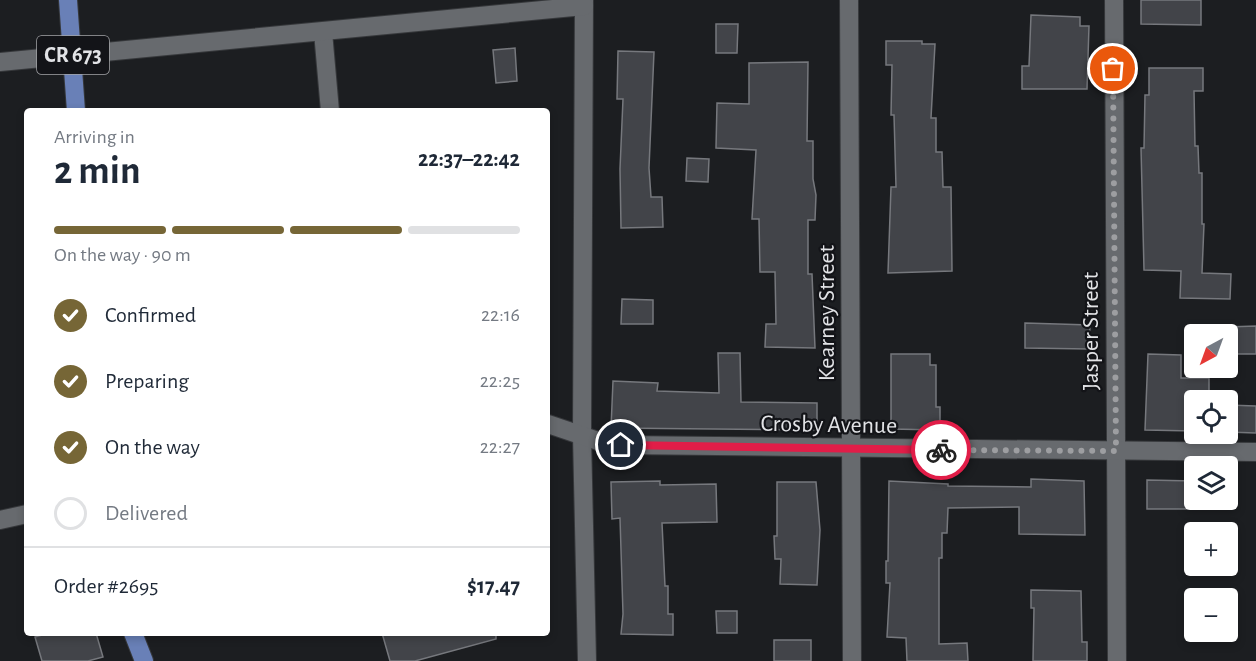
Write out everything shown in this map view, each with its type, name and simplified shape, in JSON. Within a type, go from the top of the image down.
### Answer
[{"type":"main road","name":"CR 673","points":[[68,0],[76,108]]},
{"type":"main road","points":[[134,636],[144,661]]},
{"type":"street","name":"Kearney Street","points":[[849,0],[852,661]]},
{"type":"street","name":"Jasper Street","points":[[1114,0],[1117,661]]},
{"type":"street","points":[[0,62],[323,32],[584,3],[582,436],[587,661]]},
{"type":"street","points":[[323,32],[330,108]]},
{"type":"street","name":"Crosby Avenue","points":[[550,425],[582,436],[621,445],[852,450],[1256,452]]},
{"type":"street","points":[[0,520],[24,515]]},
{"type":"building","points":[[1141,0],[1201,0],[1201,25],[1141,24]]},
{"type":"building","points":[[1031,15],[1080,17],[1080,26],[1089,26],[1087,89],[1022,89],[1022,66],[1029,66]]},
{"type":"building","points":[[716,24],[738,24],[737,53],[716,53]]},
{"type":"building","points":[[886,41],[922,41],[922,44],[935,44],[931,118],[936,118],[936,152],[942,152],[943,187],[951,187],[952,271],[888,273],[891,187],[896,187],[894,115],[891,115],[892,65],[886,65]]},
{"type":"building","points":[[515,48],[517,81],[496,83],[493,50]]},
{"type":"building","points":[[618,51],[654,52],[649,168],[651,197],[662,197],[663,227],[621,228],[620,169],[623,99],[617,99]]},
{"type":"building","points":[[808,62],[807,141],[813,141],[813,179],[816,195],[815,220],[808,220],[808,274],[812,274],[815,348],[765,347],[766,324],[776,324],[775,272],[760,272],[759,219],[752,219],[756,150],[716,148],[717,103],[749,104],[749,63]]},
{"type":"building","points":[[1149,68],[1203,68],[1203,91],[1194,91],[1195,146],[1198,146],[1199,173],[1202,173],[1202,224],[1204,224],[1202,273],[1231,274],[1230,299],[1180,298],[1181,271],[1144,270],[1141,148],[1144,148],[1145,95],[1149,95]]},
{"type":"building","points":[[687,158],[709,159],[708,182],[686,181]]},
{"type":"building","points":[[622,299],[653,300],[653,324],[621,324]]},
{"type":"building","points":[[1025,323],[1090,325],[1089,349],[1025,348]]},
{"type":"building","points":[[1256,326],[1256,354],[1238,354],[1238,327]]},
{"type":"building","points":[[718,353],[740,353],[741,402],[817,403],[817,430],[611,428],[613,381],[658,383],[657,391],[719,393]]},
{"type":"building","points":[[891,354],[930,354],[930,365],[936,365],[936,407],[940,407],[940,430],[891,429]]},
{"type":"building","points":[[1148,354],[1181,355],[1181,378],[1209,378],[1209,390],[1184,390],[1184,431],[1145,430]]},
{"type":"building","points":[[1238,405],[1256,406],[1256,433],[1238,432]]},
{"type":"building","points":[[1031,479],[1084,481],[1085,535],[1019,534],[1019,507],[948,508],[947,533],[942,533],[942,558],[939,558],[939,644],[967,643],[968,661],[907,661],[906,638],[887,637],[890,583],[886,583],[889,481],[948,484],[948,486],[1031,487]]},
{"type":"building","points":[[1147,480],[1184,481],[1184,509],[1147,509]]},
{"type":"building","points":[[660,481],[660,485],[716,484],[717,522],[662,523],[665,586],[668,586],[668,614],[673,614],[673,635],[621,634],[623,614],[620,518],[612,519],[611,482]]},
{"type":"building","points":[[777,482],[816,482],[820,530],[817,585],[780,584],[781,559],[775,559],[774,536],[777,536]]},
{"type":"building","points":[[1031,590],[1081,591],[1082,642],[1087,642],[1087,661],[1033,661],[1034,608],[1031,608]]},
{"type":"building","points":[[716,611],[737,611],[737,633],[717,633]]},
{"type":"building","points":[[97,636],[103,657],[88,661],[42,661],[35,637]]},
{"type":"building","points":[[383,636],[496,636],[496,639],[415,661],[390,661]]},
{"type":"building","points":[[774,640],[811,640],[811,661],[774,661]]},
{"type":"way so far","points":[[941,450],[1116,451],[1113,69]]},
{"type":"route","points":[[621,445],[941,450]]}]
